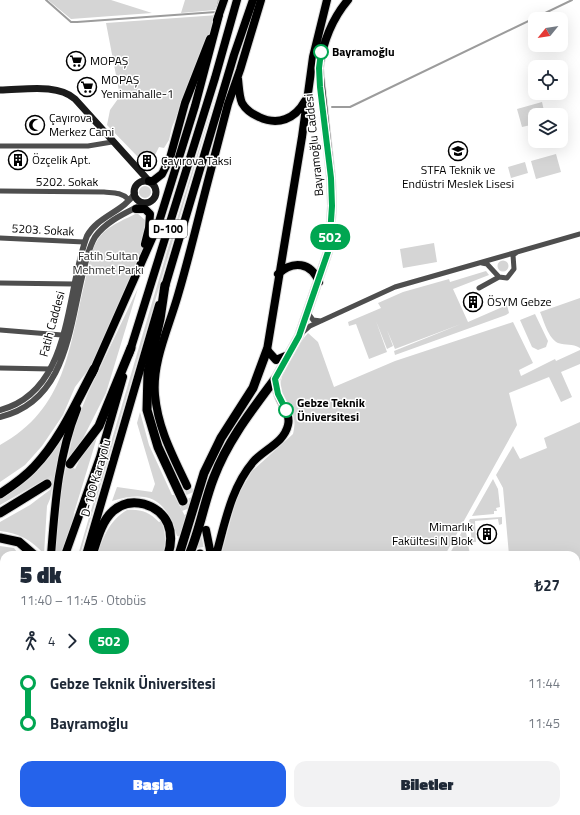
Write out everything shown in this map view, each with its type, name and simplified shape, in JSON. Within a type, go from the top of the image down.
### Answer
[{"type":"highway","points":[[165,285],[160,319],[148,372],[147,410],[158,447],[183,501]]},
{"type":"highway","points":[[70,464],[99,426],[116,380],[131,348]]},
{"type":"highway","points":[[180,551],[204,473],[221,438],[253,388],[267,350]]},
{"type":"highway","points":[[0,494],[23,478],[47,452],[60,432],[94,369]]},
{"type":"highway","points":[[190,551],[213,477],[222,457],[245,420],[275,379]]},
{"type":"highway","points":[[0,513],[48,484]]},
{"type":"highway","points":[[93,551],[104,522],[109,516],[120,506],[138,502],[156,509],[168,524],[171,543],[169,551]]},
{"type":"highway","points":[[0,538],[20,542],[30,551]]},
{"type":"main road","points":[[134,193],[141,182],[159,177],[167,165],[190,89],[224,0]]},
{"type":"main road","name":"D-100","points":[[100,457],[131,348],[215,78],[237,0]]},
{"type":"main road","name":"D-100","points":[[129,407],[234,55],[253,0]]},
{"type":"main road","points":[[187,486],[161,430],[155,394],[156,374],[228,104],[238,77],[261,0]]},
{"type":"main road","name":"Bayramoğlu Caddesi","points":[[267,350],[313,57],[327,0]]},
{"type":"main road","name":"Bayramoğlu Caddesi","points":[[275,379],[299,336],[319,282],[329,249],[332,206],[331,178],[319,68],[321,52],[328,30],[348,0]]},
{"type":"main road","points":[[51,551],[56,488],[64,448],[73,419],[164,208],[210,55],[219,15]]},
{"type":"main road","points":[[238,77],[241,100],[245,108],[253,114],[269,121],[280,121],[292,116],[300,110],[308,95]]},
{"type":"main road","points":[[0,90],[51,90],[66,93],[75,99],[112,142],[155,188],[156,195],[152,201],[145,203]]},
{"type":"main road","points":[[134,166],[137,176],[134,193],[137,199],[145,203],[150,209],[149,228],[136,275]]},
{"type":"main road","points":[[136,208],[148,211],[150,217]]},
{"type":"main road","points":[[278,274],[291,265],[303,265],[311,269],[319,282]]},
{"type":"main road","points":[[267,350],[276,360],[288,355]]},
{"type":"main road","points":[[217,551],[230,503],[238,485],[253,462],[280,440],[286,433],[289,424],[286,412],[278,394],[275,379]]},
{"type":"main road","name":"D-100 Karayolu","points":[[87,551],[129,407]]},
{"type":"main road","points":[[67,551],[100,457]]},
{"type":"main road","name":"D-100 Karayolu","points":[[72,551],[100,457]]},
{"type":"main road","points":[[206,530],[210,551]]},
{"type":"street","points":[[0,146],[88,146],[112,142]]},
{"type":"street","name":"5202. Sokak","points":[[0,191],[118,193]]},
{"type":"street","points":[[118,193],[123,194],[128,199],[134,193]]},
{"type":"street","points":[[118,193],[125,199],[123,205]]},
{"type":"street","name":"Fatih Caddesi","points":[[0,410],[15,405],[38,393],[48,382],[75,293],[74,284],[80,277],[84,242],[96,223],[123,205],[134,193]]},
{"type":"street","points":[[48,382],[62,361],[75,293],[92,244],[99,232],[113,220],[145,203]]},
{"type":"street","points":[[299,336],[310,326],[395,287],[580,234]]},
{"type":"street","name":"5203. Sokak","points":[[0,238],[84,242]]},
{"type":"street","points":[[479,288],[499,277],[507,278],[513,273],[515,266],[513,256],[517,252]]},
{"type":"street","points":[[473,264],[487,264],[499,277]]},
{"type":"street","points":[[0,283],[74,284]]},
{"type":"street","points":[[308,313],[313,320],[324,320]]},
{"type":"street","points":[[0,330],[62,335]]},
{"type":"street","points":[[0,368],[51,369]]},
{"type":"street","points":[[0,417],[23,409],[38,393]]},
{"type":"green space","points":[[48,0],[111,0],[152,13],[71,19]]},
{"type":"green space","points":[[185,0],[218,0],[215,10],[181,13]]},
{"type":"green space","points":[[218,15],[172,127],[169,140],[164,148],[159,147],[153,159],[152,169],[149,170],[150,159],[137,156],[107,125],[110,110],[120,96],[106,23]]},
{"type":"green space","points":[[220,81],[81,551],[79,551],[168,248]]},
{"type":"green space","points":[[542,102],[543,108],[528,108],[528,126],[522,127],[517,109]]},
{"type":"green space","points":[[556,154],[561,172],[536,179],[531,161]]},
{"type":"green space","points":[[525,162],[528,173],[511,178],[508,167]]},
{"type":"green space","points":[[143,186],[147,186],[151,192],[147,198],[143,198],[139,194],[139,190]]},
{"type":"green space","name":"Fatih Sultan Mehmet Parkı","points":[[137,213],[145,220],[145,242],[138,263],[95,361],[75,387],[63,415],[42,446],[25,465],[0,482],[0,445],[22,430],[39,414],[52,395],[61,375],[74,330],[89,262],[96,243],[103,233],[115,224]]},
{"type":"green space","points":[[434,243],[437,262],[403,268],[400,249]]},
{"type":"green space","points":[[503,260],[507,262],[509,266],[507,270],[503,272],[499,270],[497,266],[499,262]]},
{"type":"green space","points":[[486,271],[489,275],[453,289],[468,322],[507,305],[509,313],[506,315],[395,355],[394,351],[461,324],[395,349],[387,330],[393,346],[387,349],[376,321],[387,352],[369,359],[356,324],[349,326],[348,322],[381,308],[378,303],[403,292],[449,279],[450,282]]},
{"type":"green space","points":[[138,288],[106,393],[70,464],[75,469],[80,459],[98,434],[74,513],[72,529],[63,551],[55,551],[61,491],[75,425],[88,393]]},
{"type":"green space","points":[[580,298],[580,348],[558,343],[549,333],[540,312]]},
{"type":"green space","points":[[535,314],[548,341],[546,347],[538,350],[532,347],[520,320]]},
{"type":"green space","points":[[513,322],[533,363],[519,370],[521,376],[555,359],[556,361],[580,350],[580,364],[561,372],[572,397],[561,402],[549,377],[509,393],[517,425],[447,551],[222,551],[237,497],[252,471],[293,434],[294,417],[282,393],[282,379],[284,370],[293,353],[308,333],[318,342],[334,387],[395,361]]},
{"type":"green space","points":[[140,412],[149,445],[172,495],[174,495],[186,518],[181,537],[177,536],[168,513],[155,500],[146,497],[137,497],[112,501],[117,487],[152,492],[155,484],[137,423]]},
{"type":"green space","points":[[580,422],[580,551],[509,551],[503,488],[496,475],[513,446],[520,459],[547,448],[544,438]]},
{"type":"green space","points":[[62,439],[50,499],[47,506],[44,551],[41,551],[19,535],[0,531],[0,522],[30,505],[51,489],[44,480],[0,505],[0,498],[34,472]]},
{"type":"green space","points":[[493,479],[498,489],[500,507],[496,508],[497,511],[494,511],[494,514],[472,516]]},
{"type":"green space","points":[[127,510],[136,510],[152,516],[159,522],[161,521],[165,538],[164,551],[99,551],[111,524]]},
{"type":"green space","points":[[502,517],[502,524],[499,525],[498,519],[475,521],[476,542],[472,542],[470,527],[467,524],[470,519]]},
{"type":"green space","points":[[465,526],[469,551],[451,551]]},
{"type":"green space","points":[[0,546],[14,548],[16,551],[0,551]]},
{"type":"waterway","points":[[46,0],[71,22],[216,12],[219,0]]},
{"type":"waterway","points":[[332,107],[350,107],[572,0]]},
{"type":"tunnel","points":[[47,484],[70,464]]},
{"type":"tunnel","points":[[187,486],[203,522]]},
{"type":"tunnel","points":[[183,501],[198,541],[200,551]]},
{"type":"bus line","name":"502","points":[[286,410],[278,394],[275,379],[299,336],[319,282],[329,249],[332,206],[331,178],[325,114],[320,87],[319,68],[321,52]]},
{"type":"place","name":"Bayramoğlu","points":[[321,52]]},
{"type":"place","name":"MOPAŞ","points":[[76,61]]},
{"type":"place","name":"MOPAŞ Yenimahalle-1","points":[[87,87]]},
{"type":"place","name":"Çayırova Merkez Cami","points":[[35,125]]},
{"type":"place","name":"STFA Teknik ve Endüstri Meslek Lisesi","points":[[458,151]]},
{"type":"place","name":"Özçelik Apt.","points":[[18,160]]},
{"type":"place","name":"Çayırova Taksi","points":[[147,161]]},
{"type":"place","name":"ÖSYM Gebze","points":[[473,302]]},
{"type":"place","name":"Gebze Teknik Üniversitesi","points":[[286,410]]},
{"type":"place","name":"Mimarlık Fakültesi N Blok","points":[[487,534]]}]
